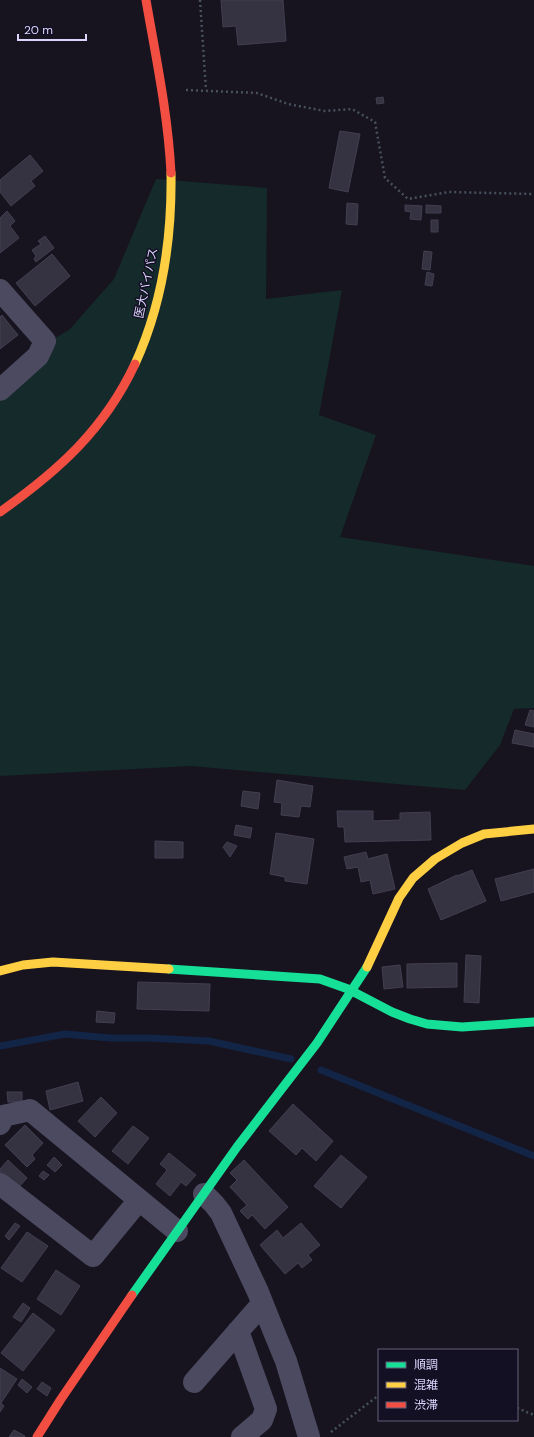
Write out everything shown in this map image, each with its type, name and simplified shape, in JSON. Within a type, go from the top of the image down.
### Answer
[{"type":"street","name":"医大バイパス","points":[[0,512],[46,477],[74,452],[109,412],[123,389],[136,361],[147,334],[156,303],[163,271],[171,195],[169,140],[162,90],[146,1]]},
{"type":"street","points":[[0,290],[45,341],[38,356],[0,390]]},
{"type":"street","points":[[38,1437],[61,1399],[177,1231],[237,1147],[318,1043],[367,967],[405,889],[413,878],[422,869],[451,848],[484,834],[509,830],[534,829]]},
{"type":"street","points":[[0,971],[23,965],[53,962],[320,978],[336,982],[408,1019],[443,1027],[474,1027],[534,1022]]},
{"type":"street","points":[[0,1124],[3,1116],[30,1110],[177,1231]]},
{"type":"street","points":[[0,1184],[93,1256],[139,1200]]},
{"type":"street","points":[[204,1194],[214,1204],[228,1225],[286,1361],[309,1437]]},
{"type":"street","points":[[194,1382],[262,1304]]},
{"type":"street","points":[[238,1331],[266,1409],[262,1420],[242,1437]]},
{"type":"path","points":[[200,0],[206,90]]},
{"type":"path","points":[[162,90],[206,90],[257,93],[288,104],[325,111],[352,109],[375,122],[385,178],[408,199],[449,192],[534,194]]},
{"type":"path","points":[[331,1432],[378,1396]]},
{"type":"path","points":[[518,1408],[534,1415]]},
{"type":"green space","points":[[156,179],[267,188],[266,299],[342,290],[319,415],[376,435],[340,537],[534,566],[534,708],[514,709],[500,745],[465,790],[191,766],[0,776],[0,396],[48,342],[69,330],[114,279]]},
{"type":"building","points":[[221,0],[283,0],[286,41],[238,45],[236,26],[223,27]]},
{"type":"building","points":[[383,97],[384,103],[377,104],[376,98]]},
{"type":"building","points":[[340,131],[360,134],[348,192],[329,188]]},
{"type":"building","points":[[30,155],[43,171],[31,181],[35,186],[11,206],[0,192],[0,180]]},
{"type":"building","points":[[347,203],[358,204],[357,225],[346,224]]},
{"type":"building","points":[[405,205],[422,206],[421,220],[410,219],[411,212],[405,211]]},
{"type":"building","points":[[426,205],[441,206],[441,213],[426,213]]},
{"type":"building","points":[[7,211],[15,221],[10,226],[19,238],[0,253],[0,218]]},
{"type":"building","points":[[431,220],[438,220],[438,232],[431,232]]},
{"type":"building","points":[[45,236],[54,248],[36,262],[34,259],[36,256],[32,250],[41,244],[38,241]]},
{"type":"building","points":[[424,251],[432,252],[430,270],[422,269]]},
{"type":"building","points":[[52,254],[70,276],[35,306],[16,283]]},
{"type":"building","points":[[427,272],[434,274],[432,286],[425,285]]},
{"type":"building","points":[[2,315],[18,335],[0,349],[0,317]]},
{"type":"building","points":[[530,710],[534,711],[534,727],[525,725]]},
{"type":"building","points":[[515,730],[534,734],[534,747],[512,743]]},
{"type":"building","points":[[277,780],[313,786],[310,807],[301,806],[299,817],[281,815],[282,803],[274,802]]},
{"type":"building","points":[[243,791],[260,793],[258,809],[241,806]]},
{"type":"building","points":[[337,811],[373,811],[373,821],[400,820],[400,813],[430,812],[431,840],[345,842],[344,827],[338,827]]},
{"type":"building","points":[[236,825],[252,828],[250,838],[234,835]]},
{"type":"building","points":[[276,833],[314,839],[307,884],[285,881],[285,877],[270,874]]},
{"type":"building","points":[[155,841],[183,842],[183,858],[155,858]]},
{"type":"building","points":[[227,842],[237,846],[230,857],[223,847]]},
{"type":"building","points":[[366,852],[368,859],[387,854],[395,889],[373,894],[370,880],[361,882],[358,867],[347,869],[344,857]]},
{"type":"building","points":[[534,869],[534,892],[501,901],[495,879]]},
{"type":"building","points":[[472,870],[486,901],[441,920],[428,889],[457,875]]},
{"type":"building","points":[[466,955],[481,956],[479,1003],[464,1002]]},
{"type":"building","points":[[457,963],[457,987],[407,988],[407,964]]},
{"type":"building","points":[[400,965],[403,987],[384,989],[382,967]]},
{"type":"building","points":[[138,982],[210,984],[209,1011],[137,1009]]},
{"type":"building","points":[[97,1011],[115,1013],[114,1023],[96,1022]]},
{"type":"building","points":[[78,1082],[83,1101],[50,1110],[46,1091]]},
{"type":"building","points":[[7,1092],[22,1092],[22,1102],[8,1102]]},
{"type":"building","points":[[101,1097],[117,1113],[95,1137],[78,1121]]},
{"type":"building","points":[[293,1104],[333,1141],[316,1161],[302,1148],[296,1155],[269,1131]]},
{"type":"building","points":[[25,1125],[43,1143],[32,1155],[35,1159],[27,1167],[5,1145]]},
{"type":"building","points":[[133,1126],[149,1138],[128,1164],[112,1151]]},
{"type":"building","points":[[169,1153],[196,1175],[186,1186],[181,1182],[170,1196],[156,1184],[167,1170],[160,1164]]},
{"type":"building","points":[[341,1155],[367,1177],[341,1208],[314,1186]]},
{"type":"building","points":[[54,1157],[62,1165],[55,1172],[47,1165]]},
{"type":"building","points":[[8,1160],[27,1178],[18,1188],[0,1173],[0,1169]]},
{"type":"building","points":[[244,1160],[288,1207],[265,1229],[252,1215],[248,1219],[240,1211],[247,1205],[230,1187],[237,1180],[230,1173]]},
{"type":"building","points":[[43,1171],[49,1175],[44,1180],[39,1176]]},
{"type":"building","points":[[15,1223],[20,1226],[9,1240],[5,1236]]},
{"type":"building","points":[[301,1223],[320,1245],[308,1255],[312,1260],[302,1268],[298,1263],[285,1274],[260,1245],[277,1230],[283,1238]]},
{"type":"building","points":[[27,1232],[48,1246],[22,1282],[1,1268]]},
{"type":"building","points":[[56,1270],[80,1286],[61,1315],[37,1299]]},
{"type":"building","points":[[23,1303],[30,1308],[21,1322],[13,1317]]},
{"type":"building","points":[[33,1313],[55,1330],[23,1371],[1,1353]]},
{"type":"building","points":[[0,1368],[17,1379],[1,1403],[4,1406],[0,1412]]},
{"type":"building","points":[[22,1379],[32,1387],[27,1393],[18,1385]]},
{"type":"building","points":[[42,1382],[51,1388],[47,1396],[37,1389]]},
{"type":"building","points":[[14,1430],[25,1436],[9,1437]]},
{"type":"waterway","points":[[0,1046],[65,1034],[110,1038],[209,1041],[291,1059]]},
{"type":"waterway","points":[[321,1070],[534,1156]]},
{"type":"traffic: fast","points":[[132,1295],[237,1147],[317,1043],[367,967]]},
{"type":"traffic: fast","points":[[169,969],[320,979],[348,989],[392,1012],[427,1024],[462,1027],[534,1022]]},
{"type":"traffic: slow","points":[[135,364],[152,318],[164,271],[170,222],[171,173]]},
{"type":"traffic: slow","points":[[367,967],[399,898],[413,878],[435,859],[462,843],[484,834],[534,829]]},
{"type":"traffic: slow","points":[[0,971],[23,965],[53,962],[169,969]]},
{"type":"traffic: jam","points":[[146,0],[158,65],[167,129],[171,173]]},
{"type":"traffic: jam","points":[[0,512],[41,481],[78,447],[109,409],[123,388],[135,364]]},
{"type":"traffic: jam","points":[[37,1437],[132,1295]]}]
